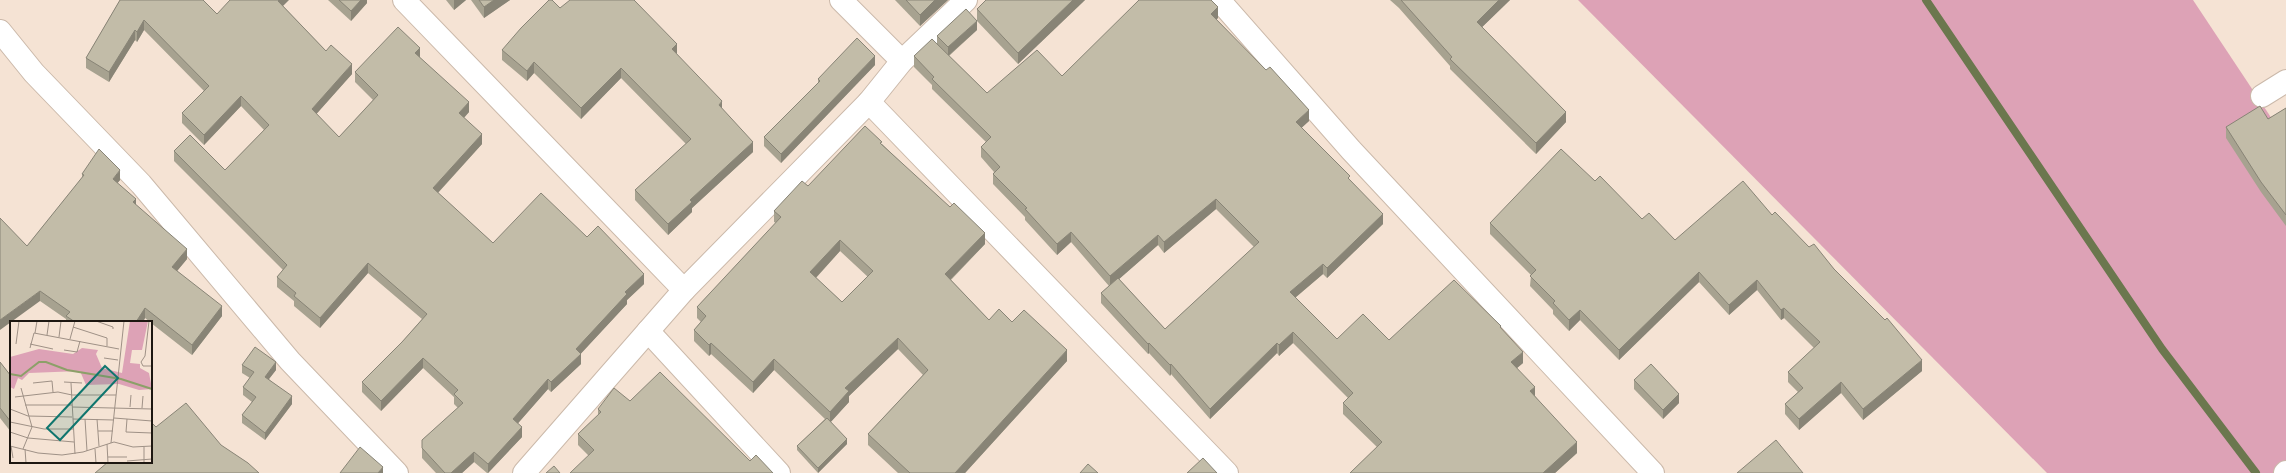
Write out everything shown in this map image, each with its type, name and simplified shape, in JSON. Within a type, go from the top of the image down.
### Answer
[{"type":"street","points":[[404,0],[684,290]]},
{"type":"street","points":[[841,0],[902,61]]},
{"type":"street","points":[[524,473],[684,290],[869,102],[902,61],[966,0]]},
{"type":"street","points":[[1219,0],[1351,150],[1653,473]]},
{"type":"street","points":[[0,31],[34,73],[141,184],[290,361],[397,473]]},
{"type":"street","points":[[2262,96],[2286,81]]},
{"type":"street","points":[[869,102],[1227,473]]},
{"type":"street","points":[[648,331],[780,473]]},
{"type":"shaded area","points":[[1578,0],[2193,0],[2286,140],[2286,473],[2047,473]]},
{"type":"building","points":[[120,0],[203,0],[217,14],[230,0],[279,0],[278,1],[326,51],[331,45],[352,64],[312,109],[339,137],[378,95],[355,72],[398,27],[420,48],[415,53],[469,102],[459,113],[482,134],[433,188],[493,243],[541,193],[587,237],[598,226],[644,274],[625,292],[627,294],[576,349],[581,354],[551,382],[548,379],[513,419],[522,427],[488,464],[474,452],[451,473],[445,473],[422,448],[422,440],[463,403],[454,394],[458,390],[423,358],[381,401],[362,382],[402,342],[427,314],[368,263],[320,318],[294,296],[296,293],[277,277],[287,265],[174,151],[190,135],[225,170],[269,125],[241,96],[204,135],[182,113],[209,86],[144,20],[137,32],[135,30],[109,72],[86,58]]},
{"type":"building","points":[[339,0],[361,0],[351,11]]},
{"type":"building","points":[[479,0],[494,0],[484,7]]},
{"type":"building","points":[[549,0],[552,0],[560,8],[570,0],[634,0],[677,44],[672,49],[722,101],[719,105],[753,142],[690,200],[692,202],[668,224],[635,190],[691,139],[621,68],[581,108],[534,62],[527,71],[502,50],[521,28]]},
{"type":"building","points":[[906,0],[935,0],[920,15]]},
{"type":"building","points":[[986,0],[1073,0],[1018,53],[977,9]]},
{"type":"building","points":[[1139,0],[1211,0],[1218,7],[1211,14],[1266,70],[1270,67],[1309,110],[1296,122],[1350,176],[1348,178],[1383,214],[1327,268],[1323,264],[1290,292],[1337,339],[1363,314],[1389,340],[1454,280],[1501,326],[1500,327],[1523,352],[1511,362],[1535,387],[1530,391],[1577,442],[1543,473],[1350,473],[1382,442],[1343,403],[1353,393],[1293,332],[1279,345],[1277,343],[1210,409],[1171,364],[1170,365],[1149,343],[1148,344],[1101,293],[1118,278],[1165,329],[1259,242],[1216,199],[1164,242],[1158,235],[1110,276],[1071,232],[1057,244],[1025,209],[1027,208],[993,174],[1000,167],[981,147],[991,137],[932,79],[934,77],[914,56],[932,39],[987,93],[1037,50],[1062,76]]},
{"type":"building","points":[[1401,0],[1499,0],[1477,22],[1566,112],[1536,143],[1450,59],[1452,57]]},
{"type":"building","points":[[966,9],[977,21],[948,47],[937,36]]},
{"type":"building","points":[[857,38],[875,56],[781,154],[764,137],[820,81],[818,79]]},
{"type":"building","points":[[2260,106],[2268,119],[2286,108],[2286,215],[2261,182],[2226,127]]},
{"type":"building","points":[[865,126],[882,142],[880,143],[950,207],[954,203],[985,233],[945,274],[989,320],[999,309],[1012,322],[1024,310],[1067,350],[955,473],[910,473],[868,434],[928,370],[898,338],[845,388],[849,391],[830,412],[774,359],[753,382],[711,343],[709,345],[694,330],[706,316],[697,307],[781,217],[774,211],[802,181],[808,186]],"holes":[[[840,240],[873,271],[842,302],[810,272]]]},
{"type":"building","points":[[99,149],[120,170],[113,179],[136,199],[133,202],[187,249],[172,267],[222,306],[192,345],[145,308],[137,321],[74,321],[66,316],[70,312],[40,291],[0,320],[0,218],[27,246],[84,175],[82,174]]},
{"type":"building","points":[[1561,149],[1595,181],[1600,176],[1642,219],[1649,213],[1675,240],[1743,181],[1772,215],[1775,212],[1809,247],[1814,244],[1834,269],[1885,320],[1887,318],[1922,360],[1863,409],[1841,382],[1799,419],[1785,404],[1803,388],[1788,372],[1820,342],[1784,308],[1781,310],[1757,280],[1729,305],[1699,272],[1619,350],[1580,310],[1569,320],[1553,303],[1555,301],[1530,276],[1536,270],[1490,223]]},
{"type":"building","points":[[255,347],[276,362],[265,377],[292,396],[265,433],[242,415],[256,397],[243,387],[254,372],[242,365]]},
{"type":"building","points":[[0,362],[10,375],[10,421],[0,408]]},
{"type":"building","points":[[1651,364],[1679,394],[1663,410],[1634,380]]},
{"type":"building","points":[[660,372],[750,461],[756,455],[773,473],[570,473],[594,450],[578,434],[601,412],[598,409],[614,388],[630,401]]},
{"type":"building","points":[[186,403],[221,445],[248,463],[259,473],[95,473],[107,463],[152,463],[152,424],[156,427]]},
{"type":"building","points":[[827,418],[847,439],[818,468],[797,446]]},
{"type":"building","points":[[1776,440],[1803,473],[1737,473]]},
{"type":"building","points":[[360,447],[383,467],[378,473],[340,473]]},
{"type":"building","points":[[1203,458],[1217,473],[1187,473]]},
{"type":"building","points":[[1088,464],[1098,473],[1080,473]]},
{"type":"building","points":[[554,466],[560,473],[546,473]]},
{"type":"waterway","points":[[1926,0],[2162,349],[2256,473]]}]
